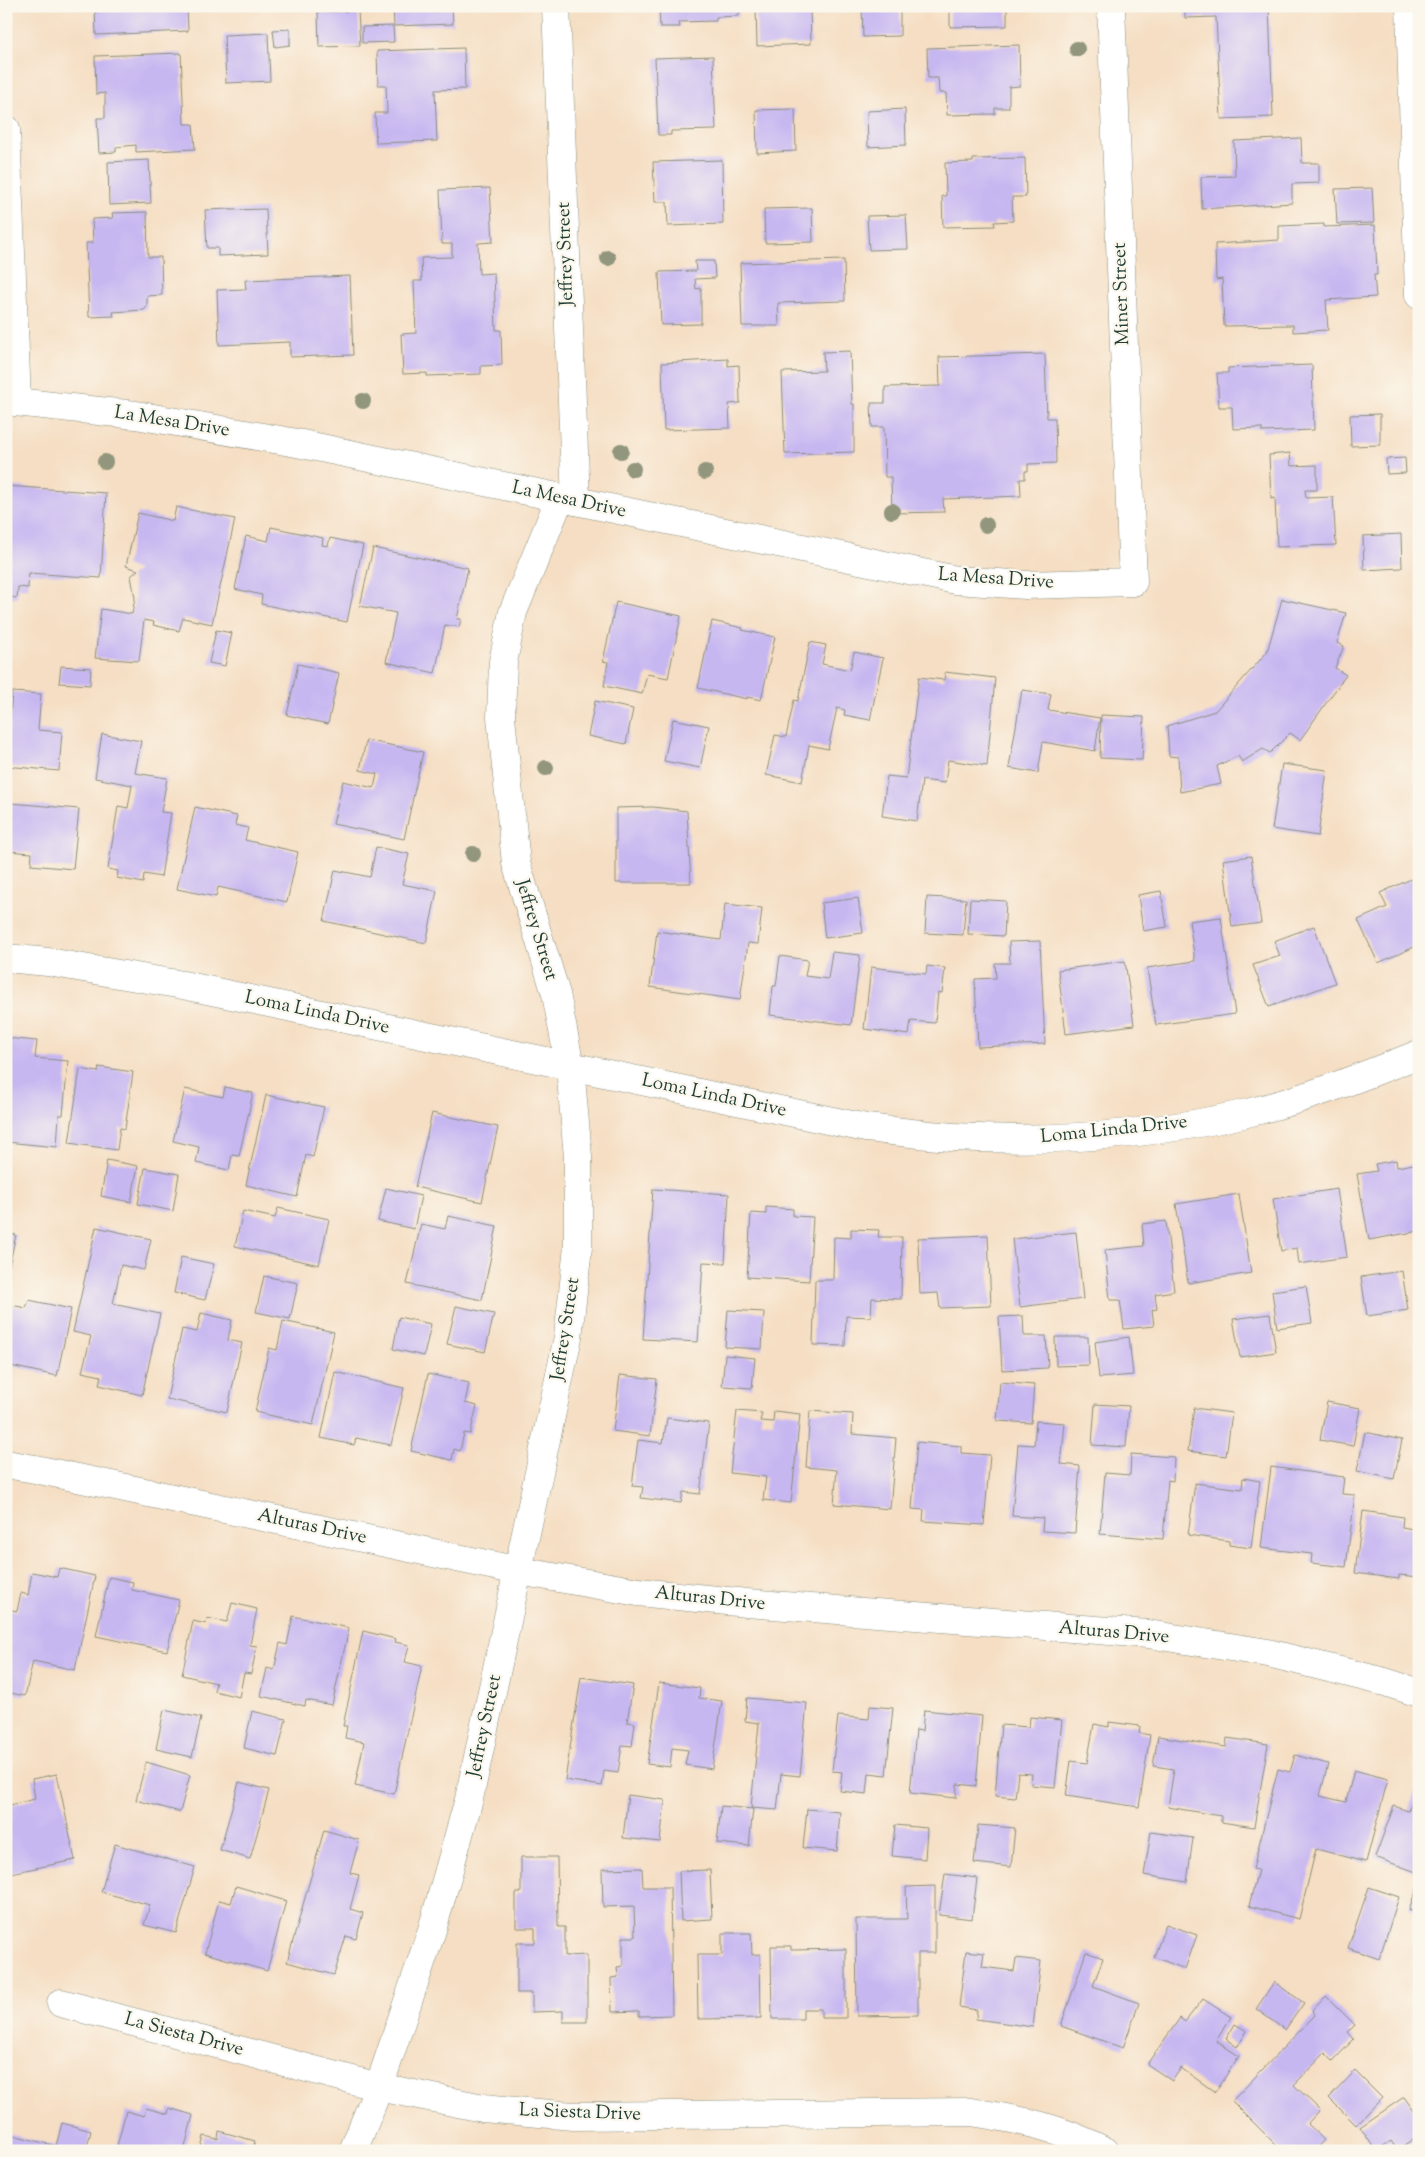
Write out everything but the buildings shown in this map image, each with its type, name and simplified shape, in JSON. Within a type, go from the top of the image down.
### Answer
[{"type":"street","name":"Jeffrey Street","points":[[354,2151],[379,2087],[432,1930],[469,1799],[568,1338],[578,1247],[578,1157],[570,1067],[556,994],[516,863],[501,717],[503,662],[513,612],[568,500],[556,6]]},
{"type":"street","name":"Miner Street","points":[[1111,6],[1133,582]]},
{"type":"street","points":[[1410,6],[1419,295]]},
{"type":"street","points":[[6,129],[12,401]]},
{"type":"street","name":"La Mesa Drive","points":[[12,401],[136,415],[297,443],[956,580],[1026,585],[1133,582]]},
{"type":"street","name":"Loma Linda Drive","points":[[6,958],[48,962],[183,985],[866,1128],[952,1137],[1038,1139],[1141,1132],[1243,1114],[1343,1085],[1419,1054]]},
{"type":"street","name":"Alturas Drive","points":[[6,1464],[519,1571],[638,1592],[747,1604],[1148,1634],[1268,1653],[1385,1682],[1419,1693]]},
{"type":"street","name":"La Siesta Drive","points":[[61,2003],[379,2087],[483,2108],[573,2116],[971,2112],[1031,2122],[1077,2137],[1105,2151]]}]
